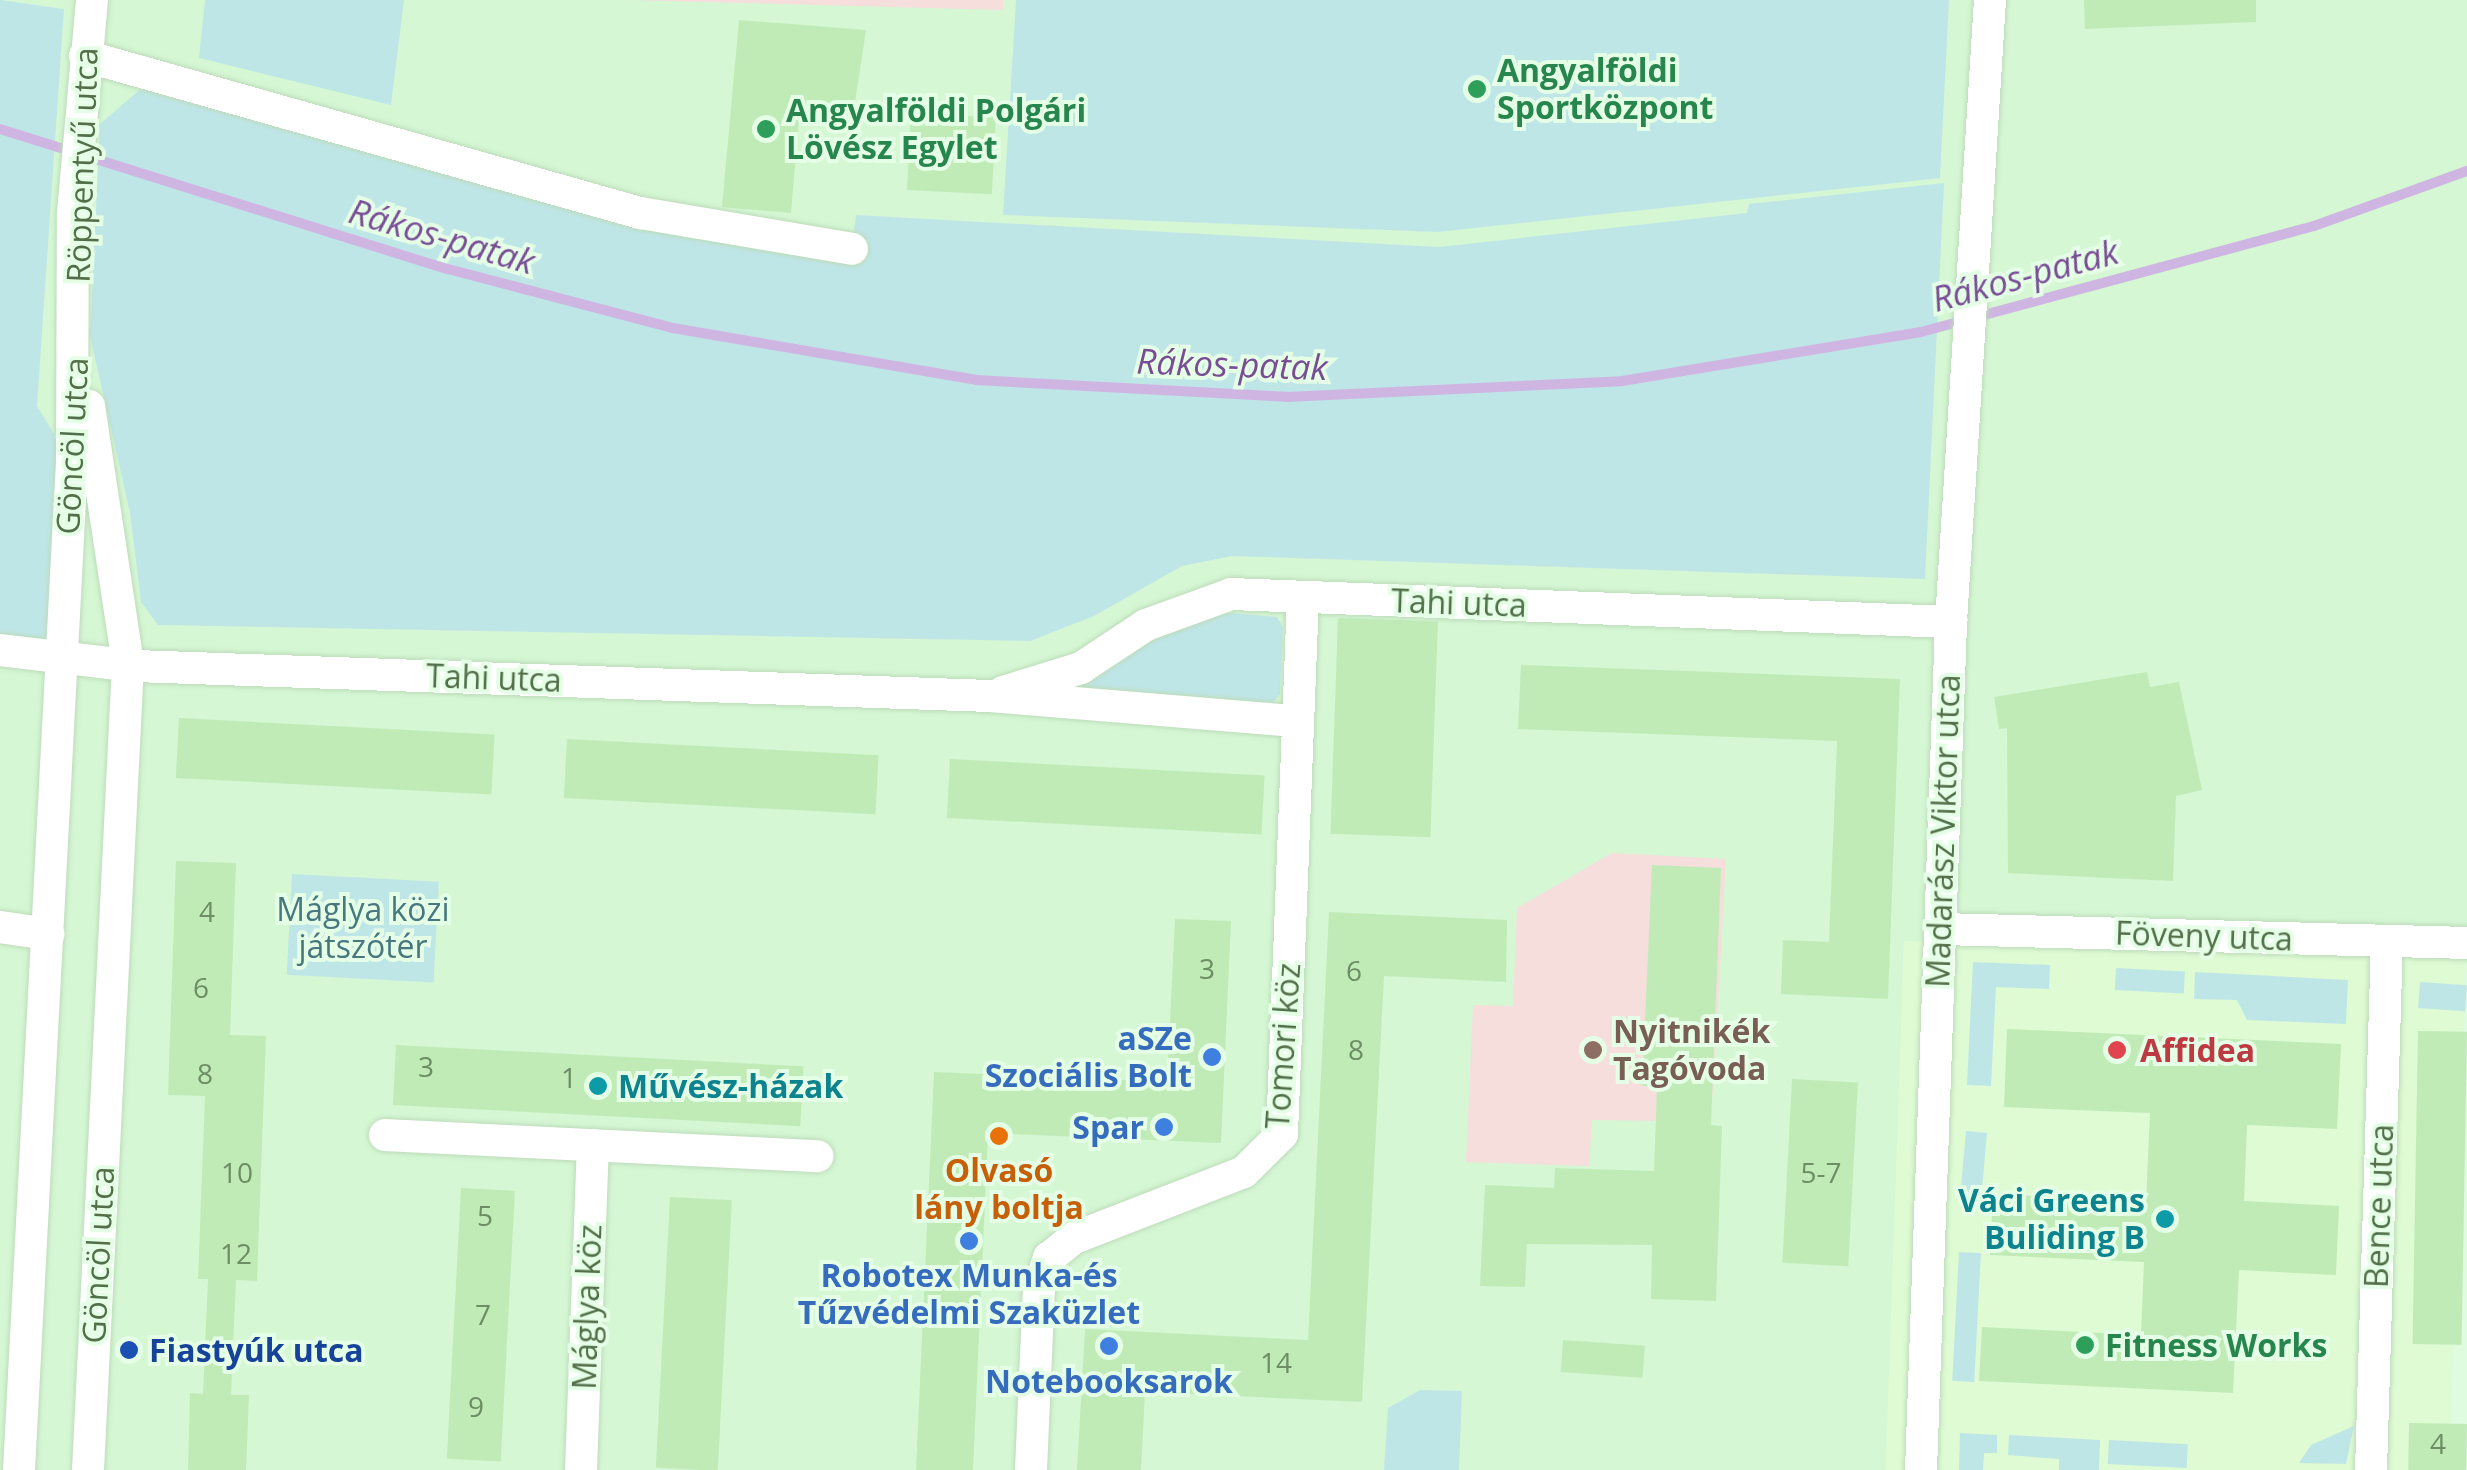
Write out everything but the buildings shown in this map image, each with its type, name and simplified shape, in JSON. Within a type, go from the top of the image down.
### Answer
[{"type":"street","name":"Madarász Viktor utca","points":[[1921,1470],[1950,622],[1990,0]]},
{"type":"street","name":"Röppentyű utca","points":[[78,328],[73,213],[92,1]]},
{"type":"street","points":[[85,56],[640,213],[852,249]]},
{"type":"street","name":"Göncöl utca","points":[[19,1470],[78,328]]},
{"type":"street","name":"Göncöl utca","points":[[78,328],[128,664],[88,1470]]},
{"type":"street","name":"Tahi utca","points":[[990,696],[1081,668],[1188,605],[1231,594],[1950,622]]},
{"type":"street","name":"Tomori köz","points":[[1031,1470],[1039,1290],[1049,1258],[1074,1238],[1244,1172],[1282,1134],[1295,721],[1303,597]]},
{"type":"street","name":"Tahi utca","points":[[0,650],[63,660],[128,664],[990,696],[1295,721]]},
{"type":"street","points":[[0,927],[48,934]]},
{"type":"street","name":"Föveny utca","points":[[1941,928],[2467,943]]},
{"type":"street","name":"Bence utca","points":[[2371,1470],[2387,941]]},
{"type":"street","points":[[385,1134],[817,1156]]},
{"type":"street","name":"Máglya köz","points":[[581,1470],[593,1145]]},
{"type":"shaded area","points":[[0,0],[2467,0],[2467,963],[1904,941],[1889,1470],[0,1470]]},
{"type":"shaded area","points":[[629,0],[1003,0],[1003,10]]},
{"type":"shaded area","name":"Nyitnikék Tagóvoda","points":[[1612,853],[1726,859],[1713,1095],[1673,1094],[1671,1121],[1592,1120],[1589,1166],[1466,1162],[1473,1005],[1513,1006],[1517,908]]},
{"type":"shaded area","points":[[1904,941],[2467,961],[2449,1470],[1886,1470]]},
{"type":"green space","points":[[0,0],[64,9],[37,406],[72,463],[63,660],[0,650]]},
{"type":"green space","points":[[205,0],[404,0],[391,105],[199,58]]},
{"type":"green space","name":"Angyalföldi Sportközpont","points":[[1016,0],[1949,0],[1940,178],[1437,232],[1003,215]]},
{"type":"green space","points":[[158,74],[409,151],[852,248],[856,215],[1439,247],[1747,213],[1749,204],[1944,183],[1925,579],[1232,556],[1182,566],[1094,616],[1030,641],[158,625],[141,602],[130,513],[90,336],[100,124]]},
{"type":"green space","points":[[1218,612],[1277,617],[1283,627],[1280,694],[1272,704],[1084,696],[1082,681],[1174,628]]},
{"type":"green space","name":"Máglya közi játszótér","points":[[292,874],[439,882],[434,983],[287,975]]},
{"type":"green space","points":[[1973,962],[2050,965],[2049,989],[1996,987],[1991,1086],[1967,1085]]},
{"type":"green space","points":[[2116,968],[2185,972],[2184,994],[2115,990]]},
{"type":"green space","points":[[2195,972],[2348,980],[2346,1024],[2247,1020],[2237,1000],[2194,999]]},
{"type":"green space","points":[[2420,982],[2467,985],[2465,1011],[2418,1008]]},
{"type":"green space","points":[[1966,1131],[1987,1133],[1981,1202],[1960,1200]]},
{"type":"green space","points":[[1959,1252],[1981,1253],[1974,1382],[1952,1381]]},
{"type":"green space","points":[[1420,1390],[1462,1391],[1459,1470],[1384,1470],[1388,1408]]},
{"type":"green space","points":[[2354,1426],[2346,1464],[2299,1463],[2311,1445]]},
{"type":"green space","points":[[1960,1433],[1997,1435],[1997,1453],[1984,1453],[1983,1470],[1959,1470]]},
{"type":"green space","points":[[2009,1435],[2100,1440],[2099,1470],[2059,1470],[2059,1459],[2008,1455]]},
{"type":"green space","points":[[2109,1440],[2188,1444],[2187,1468],[2108,1464]]},
{"type":"waterway","name":"Rákos-patak","points":[[0,129],[448,269],[673,328],[976,380],[1287,397],[1622,381],[1921,332],[2314,226],[2467,171]]},
{"type":"place","name":"Angyalföldi Sportközpont","points":[[1477,89]]},
{"type":"place","name":"Angyalföldi Polgári Lövész Egylet","points":[[766,129]]},
{"type":"place","name":"Nyitnikék Tagóvoda","points":[[1593,1050]]},
{"type":"place","name":"Affidea","points":[[2117,1050]]},
{"type":"place","name":"aSZe Szociális Bolt","points":[[1212,1057]]},
{"type":"place","name":"Művész-házak","points":[[598,1086]]},
{"type":"place","name":"Spar","points":[[1164,1127]]},
{"type":"place","name":"Olvasó lány boltja","points":[[999,1136]]},
{"type":"place","name":"Váci Greens Buliding B","points":[[2165,1219]]},
{"type":"place","name":"Robotex Munka-és Tűzvédelmi Szaküzlet","points":[[969,1241]]},
{"type":"place","name":"Fitness Works","points":[[2085,1345]]},
{"type":"place","name":"Notebooksarok","points":[[1109,1346]]},
{"type":"place","name":"Fiastyúk utca","points":[[129,1350]]}]
